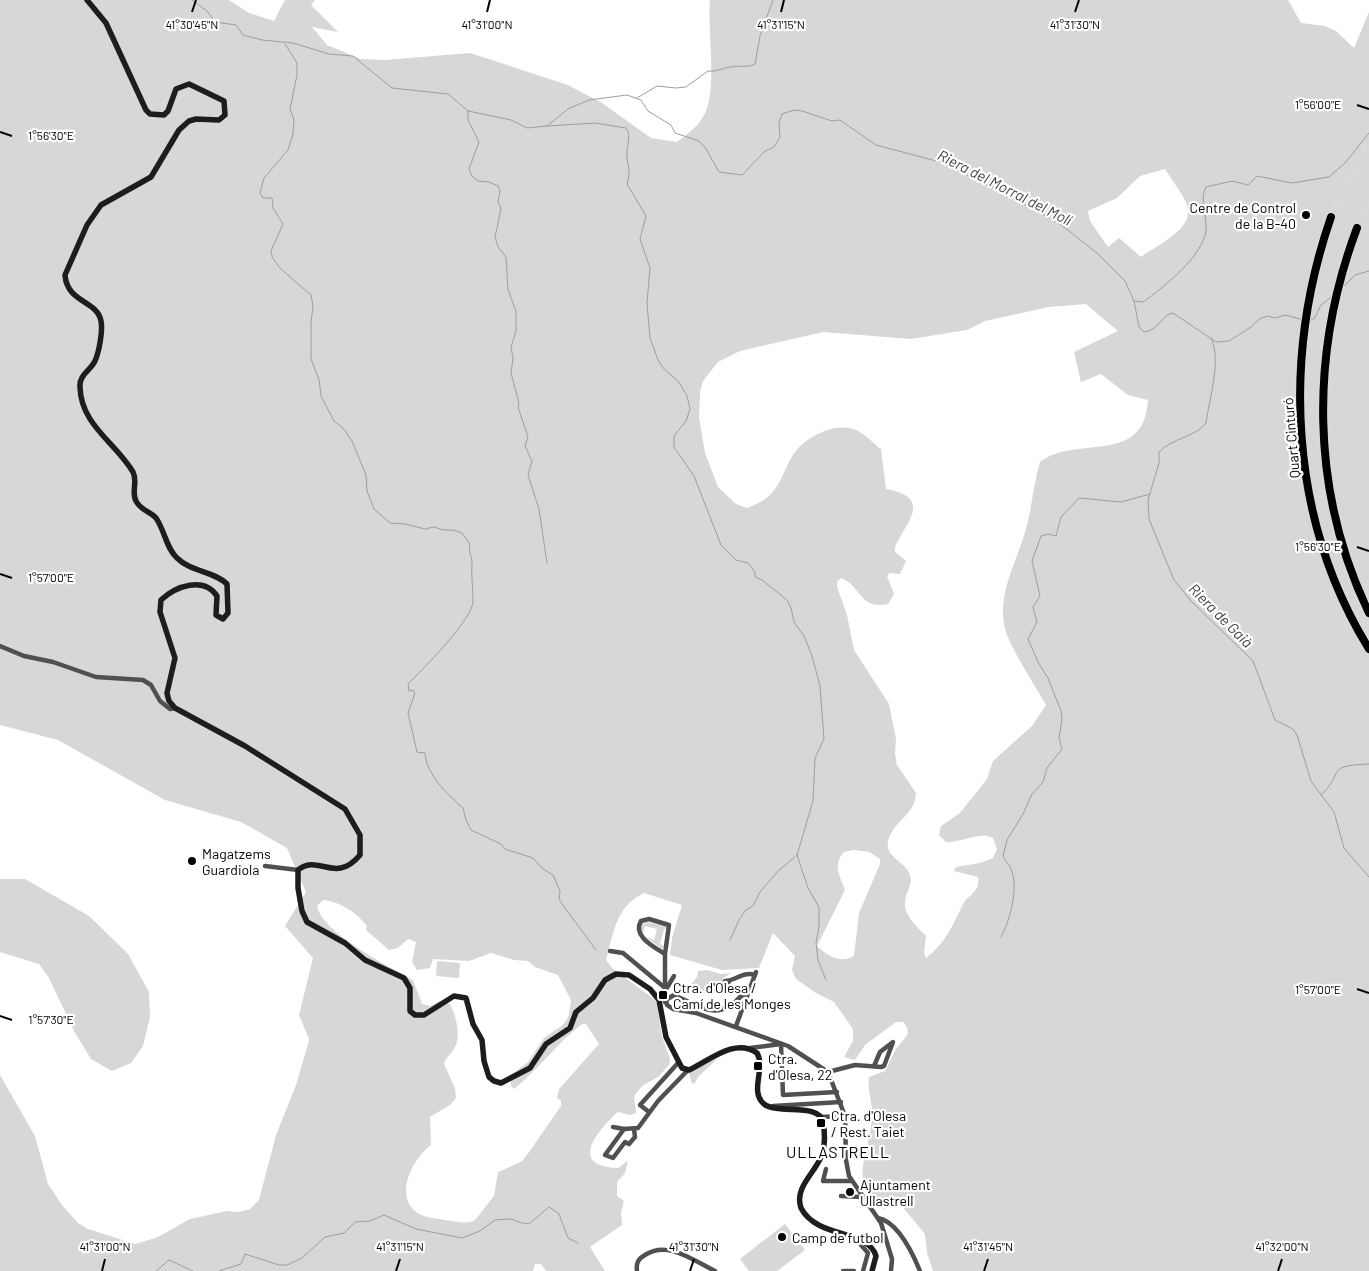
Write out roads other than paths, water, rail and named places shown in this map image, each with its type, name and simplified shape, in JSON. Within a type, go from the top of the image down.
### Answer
[{"type":"highway","name":"Quart Cinturó","points":[[1331,217],[1311,284],[1300,355],[1299,399],[1302,448],[1313,511],[1336,584],[1369,649]]},
{"type":"highway","points":[[1357,228],[1335,296],[1326,350],[1322,429],[1328,479],[1346,555],[1369,613]]},
{"type":"street","points":[[86,0],[106,23],[146,110],[150,114],[164,115],[168,111],[176,89],[189,84],[224,101],[226,108],[225,115],[219,120],[196,119],[189,121],[179,130],[151,177],[101,204],[87,225],[66,276],[66,284],[71,292],[96,311],[102,323],[96,360],[81,379],[80,386],[85,414],[134,474],[135,500],[139,506],[154,516],[176,557],[186,565],[223,580],[227,584],[228,613],[223,619],[216,616],[217,596],[207,586],[194,584],[161,600],[160,612],[175,658],[167,693],[168,701],[175,708],[245,746],[337,803],[351,817],[360,835],[362,845],[360,855],[354,862],[339,869],[308,864],[298,870],[265,866]]},
{"type":"street","points":[[0,646],[24,656],[54,662],[96,677],[143,680],[150,685],[160,701],[170,709],[175,708]]},
{"type":"street","points":[[298,870],[299,896],[307,922],[345,943],[365,960],[404,978],[410,988],[410,1011],[418,1016],[424,1015],[448,999],[461,996],[468,1002],[473,1024],[482,1040],[484,1061],[489,1077],[494,1082],[501,1083],[530,1068],[543,1047],[570,1028],[579,1009],[593,998],[604,980],[613,975],[628,975],[656,996],[662,1011],[666,1037],[678,1063],[688,1070]]},
{"type":"street","points":[[665,954],[639,934],[638,929],[641,921],[649,919],[669,925],[665,954],[664,989],[667,1005],[673,1009],[696,1013],[736,1026],[790,1047],[828,1072],[845,1116],[846,1160],[851,1181],[878,1218],[892,1264],[891,1271]]},
{"type":"street","points":[[610,951],[623,954],[664,989]]},
{"type":"street","points":[[729,981],[744,974],[755,974],[736,1026]]},
{"type":"street","points":[[664,989],[674,976]]},
{"type":"street","points":[[662,1011],[666,1000],[674,995],[699,1008],[713,1011],[731,1006],[742,995],[746,996]]},
{"type":"street","points":[[828,1072],[855,1066],[874,1066],[884,1066],[893,1042],[880,1052],[874,1066]]},
{"type":"street","points":[[614,1126],[634,1130],[642,1124],[649,1112],[688,1070],[720,1052],[781,1044]]},
{"type":"street","points":[[781,1044],[783,1095],[837,1092]]},
{"type":"street","points":[[750,1048],[757,1053],[761,1060],[759,1096],[762,1102],[780,1110],[811,1112],[820,1117],[845,1116]]},
{"type":"street","points":[[649,1112],[640,1105],[678,1063]]},
{"type":"street","points":[[768,1106],[841,1102]]},
{"type":"street","points":[[820,1117],[824,1140],[822,1155],[802,1187],[800,1205],[804,1214],[818,1226],[868,1244],[874,1250],[876,1260],[872,1271]]},
{"type":"street","points":[[624,1129],[605,1155],[613,1158],[625,1142],[629,1144],[635,1137],[634,1130]]},
{"type":"street","points":[[826,1169],[823,1181],[851,1181]]},
{"type":"street","points":[[840,1196],[862,1197]]},
{"type":"street","points":[[878,1218],[886,1220],[911,1249],[920,1271]]},
{"type":"street","points":[[856,1239],[868,1253],[863,1271]]},
{"type":"street","points":[[637,1271],[637,1264],[640,1259],[651,1252],[664,1249],[676,1252],[715,1271]]},
{"type":"street","points":[[843,1271],[854,1271]]},
{"type":"waterway","name":"Riera del Morral del Molí","points":[[192,0],[207,11],[215,22],[236,25],[243,35],[262,40],[293,43],[329,54],[353,56],[392,88],[448,94],[468,111],[511,120],[527,128],[547,126],[568,109],[589,100],[627,95],[641,100],[648,111],[671,125],[675,133],[699,141],[705,147],[719,172],[742,175],[765,151],[774,147],[780,137],[779,123],[782,114],[794,110],[832,121],[840,120],[876,145],[940,162],[1006,194],[1060,224],[1097,253],[1125,281],[1134,301],[1139,327],[1144,332],[1154,328],[1169,314],[1173,313],[1216,342],[1229,341],[1251,327],[1259,319],[1268,316],[1275,318],[1285,315],[1304,320]]},
{"type":"waterway","points":[[637,98],[657,86],[686,87],[708,71],[755,64],[760,36],[773,0]]},
{"type":"waterway","points":[[285,44],[297,63],[297,75],[290,109],[294,120],[293,134],[288,150],[264,178],[260,193],[263,198],[272,198],[273,208],[283,224],[271,251],[272,257],[280,268],[311,295],[313,306],[311,359],[319,379],[321,396],[334,421],[343,428],[352,441],[366,475],[367,491],[374,509],[390,523],[405,524],[425,529],[434,527],[443,530],[453,530],[462,533],[470,544],[473,601],[471,609],[457,631],[408,684],[409,691],[413,690],[415,693],[408,713],[417,752],[425,753],[429,769],[445,790],[463,808],[471,830],[501,844],[505,849],[533,858],[543,869],[553,875],[560,891],[559,899],[596,950]]},
{"type":"waterway","points":[[468,111],[468,120],[479,142],[469,169],[472,176],[478,181],[489,182],[498,186],[500,191],[498,201],[501,209],[495,237],[498,247],[506,257],[508,289],[516,312],[516,331],[511,347],[513,358],[511,373],[519,403],[518,407],[528,437],[525,446],[532,461],[528,475],[539,509],[547,563]]},
{"type":"waterway","points":[[547,126],[595,123],[626,128],[628,131],[627,156],[629,172],[627,184],[646,216],[640,239],[650,268],[647,303],[650,338],[658,360],[664,369],[679,382],[687,396],[690,409],[686,421],[674,436],[674,447],[694,476],[721,545],[736,560],[748,563],[755,572],[755,577],[762,580],[787,600],[794,622],[804,636],[812,656],[820,686],[824,739],[815,758],[813,801],[797,855],[808,888],[819,907],[819,927],[816,943],[818,960],[826,980]]},
{"type":"waterway","points":[[1134,301],[1143,302],[1161,288],[1181,270],[1198,250],[1204,240],[1206,230],[1203,202],[1206,187],[1232,181],[1248,185],[1257,176],[1292,183],[1329,177],[1345,163],[1369,133]]},
{"type":"waterway","points":[[1343,287],[1355,275],[1369,271]]},
{"type":"waterway","points":[[1310,320],[1314,319],[1321,305],[1334,295]]},
{"type":"waterway","name":"Riera de Gaià","points":[[1211,338],[1214,347],[1215,368],[1206,423],[1195,432],[1164,447],[1159,452],[1159,463],[1148,500],[1149,519],[1174,580],[1191,601],[1253,661],[1275,720],[1293,729],[1297,735],[1311,781],[1334,812],[1344,848],[1369,877]]},
{"type":"waterway","points":[[1001,937],[1010,913],[1014,894],[1013,876],[1003,856],[1007,840],[1023,814],[1032,794],[1043,782],[1047,768],[1062,749],[1059,738],[1062,719],[1061,711],[1048,678],[1038,662],[1028,639],[1037,622],[1033,607],[1040,596],[1032,561],[1041,536],[1048,534],[1056,536],[1061,517],[1079,498],[1121,502],[1150,494]]},
{"type":"waterway","points":[[1321,795],[1341,768],[1369,764]]},
{"type":"waterway","points":[[730,940],[740,918],[746,910],[753,906],[760,892],[778,871],[797,855]]},
{"type":"waterway","points":[[219,1271],[241,1264],[245,1254],[279,1265],[287,1265],[302,1258],[325,1237],[344,1233],[355,1222],[370,1221],[384,1215],[416,1229],[462,1238],[480,1231],[495,1220],[511,1219],[529,1224],[549,1207],[559,1214],[568,1238],[578,1243]]},
{"type":"waterway","points":[[156,1271],[169,1260],[193,1271]]},
{"type":"tunnel","points":[[1331,217],[1369,143]]},
{"type":"tunnel","points":[[1357,228],[1369,200]]},
{"type":"place","name":"Centre de Control de la B-40","points":[[1306,215]]},
{"type":"place","name":"Magatzems Guardiola","points":[[192,861]]},
{"type":"place","name":"Ctra. d'Olesa / Camí de les Monges","points":[[663,995]]},
{"type":"place","name":"Ctra. d'Olesa, 22","points":[[758,1066]]},
{"type":"place","name":"Ctra. d'Olesa / Rest. Taiet","points":[[821,1123]]},
{"type":"place","name":"Ajuntament Ullastrell","points":[[850,1192]]},
{"type":"place","name":"Camp de futbol","points":[[782,1237]]},
{"type":"district","name":"ULLASTRELL","points":[[838,1151]]}]
